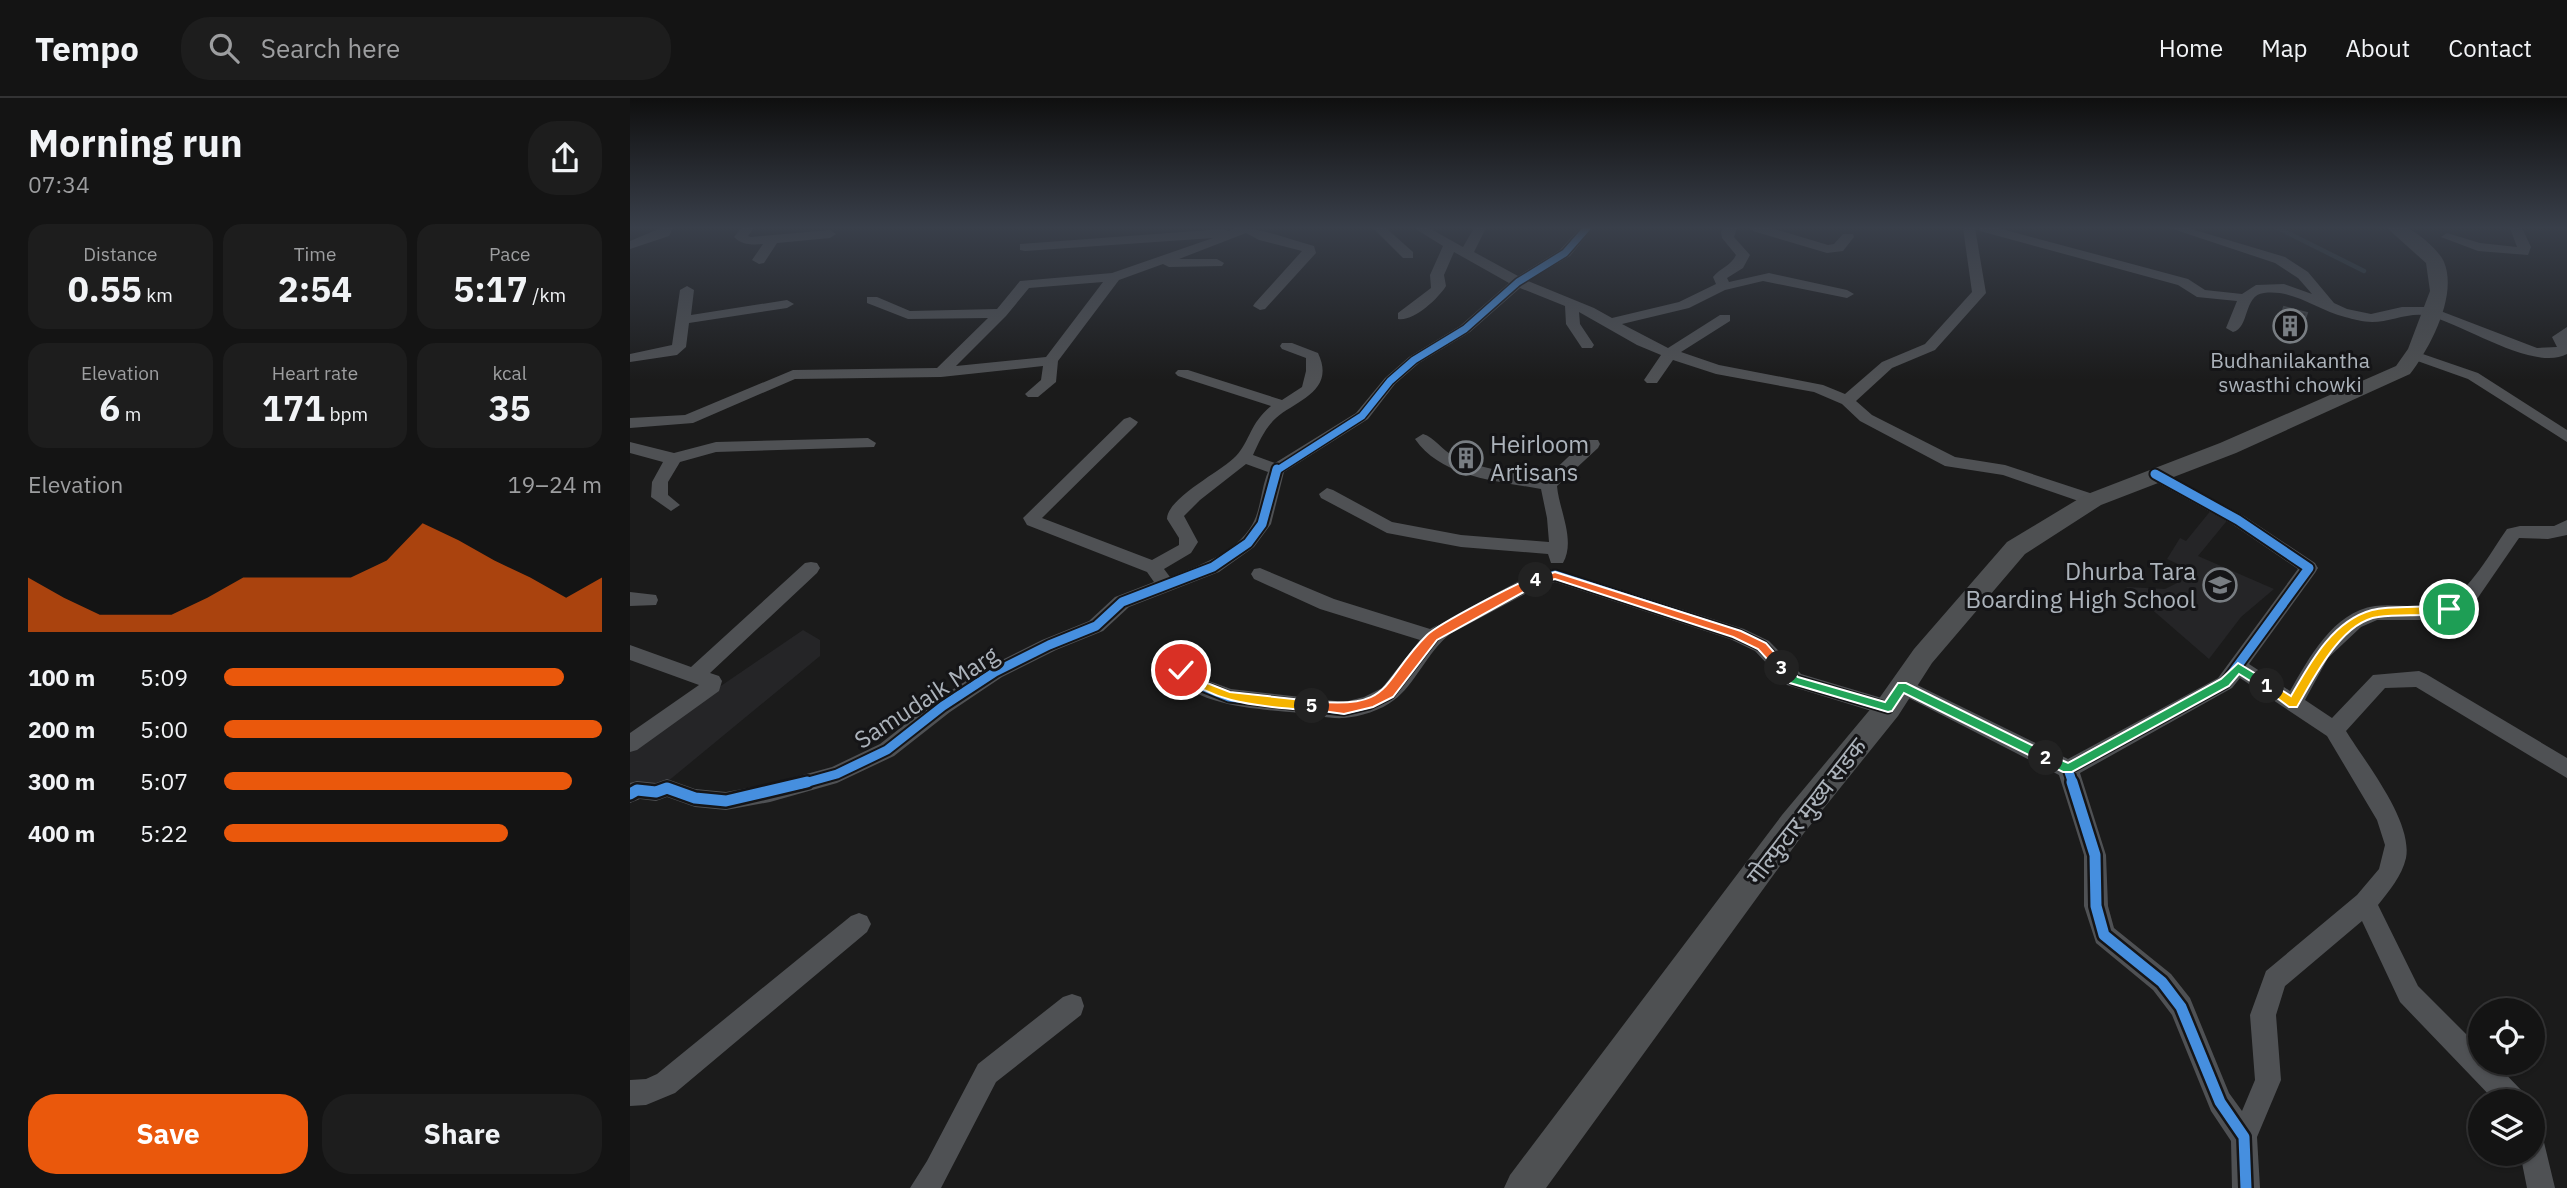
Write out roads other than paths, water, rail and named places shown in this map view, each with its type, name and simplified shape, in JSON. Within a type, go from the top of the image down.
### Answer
[{"type":"main road","name":"गोल्फुटार मुख्य सडक","points":[[1523,1188],[1793,824],[1895,697],[1923,656],[2016,548],[2093,500],[2228,448],[2403,370],[2414,355],[2439,291],[2437,279]]},
{"type":"street","points":[[941,372],[1001,313],[1025,284],[1090,279]]},
{"type":"street","points":[[1033,394],[1048,382],[1051,360],[1113,279]]},
{"type":"street","points":[[1260,306],[1285,279]]},
{"type":"street","points":[[1403,316],[1436,291],[1437,279]]},
{"type":"street","points":[[1512,279],[1572,304],[1668,353],[1716,369],[1818,388],[1847,401],[1866,418],[1951,462],[2005,470],[2093,500]]},
{"type":"street","points":[[1244,458],[1277,469],[1362,416],[1390,381],[1414,360],[1465,329],[1523,279]]},
{"type":"street","points":[[1721,279],[1723,286]]},
{"type":"street","points":[[1610,323],[1684,305],[1723,286],[1732,287],[1753,279]]},
{"type":"street","points":[[1778,279],[1847,294]]},
{"type":"street","points":[[1847,401],[1887,365],[1930,347],[1979,293],[1976,279]]},
{"type":"street","points":[[2172,279],[2183,282],[2202,294],[2245,298]]},
{"type":"street","points":[[2306,279],[2328,305]]},
{"type":"street","points":[[2234,328],[2245,298],[2256,289],[2284,288],[2343,312],[2371,317],[2402,311],[2430,312],[2535,352],[2556,354],[2565,349],[2559,337],[2567,331]]},
{"type":"street","points":[[630,358],[677,350],[687,290]]},
{"type":"street","points":[[872,300],[908,315],[1001,313]]},
{"type":"street","points":[[684,320],[787,304]]},
{"type":"street","points":[[1572,304],[1573,324],[1587,345]]},
{"type":"street","points":[[1652,380],[1668,353],[1724,318]]},
{"type":"street","points":[[1153,567],[1185,549],[1189,542],[1175,515],[1194,496],[1244,458],[1258,429],[1283,405],[1300,399],[1309,390],[1315,370],[1313,356],[1287,346]]},
{"type":"street","points":[[2414,355],[2473,376],[2567,437]]},
{"type":"street","points":[[630,423],[687,420],[793,375],[941,372],[1051,360]]},
{"type":"street","points":[[1183,373],[1283,405]]},
{"type":"street","points":[[1130,422],[1032,518],[1033,521],[1153,567],[1165,584]]},
{"type":"street","points":[[1423,439],[1432,449],[1461,466],[1549,485]]},
{"type":"street","points":[[630,447],[661,457],[674,458],[716,447],[868,443]]},
{"type":"street","points":[[1555,575],[1558,549],[1555,508],[1549,498],[1549,485],[1592,444]]},
{"type":"street","points":[[671,505],[659,497],[660,482],[674,458]]},
{"type":"street","name":"Samudaik Marg","points":[[630,794],[637,790],[656,792],[667,788],[695,798],[726,801],[770,793],[837,775],[887,750],[943,706],[995,672],[1049,645],[1096,626],[1122,602],[1213,566],[1248,543],[1262,524],[1277,469]]},
{"type":"street","points":[[2068,769],[2225,682],[2309,568],[2238,520],[2155,474]]},
{"type":"street","points":[[1327,494],[1387,527],[1461,541],[1558,549]]},
{"type":"street","points":[[2293,703],[2321,653],[2354,622],[2375,613],[2449,609],[2468,597],[2513,533],[2523,530],[2551,533],[2563,531],[2567,526]]},
{"type":"street","points":[[694,676],[811,568]]},
{"type":"street","points":[[1260,574],[1327,604],[1433,637]]},
{"type":"street","points":[[1181,670],[1202,686],[1229,696],[1344,710],[1369,704],[1389,694],[1433,637],[1536,580],[1555,575],[1737,634],[1762,646],[1794,680],[1895,697],[2068,769],[2095,855],[2096,906],[2104,935],[2162,982],[2181,1007],[2220,1102],[2244,1137]]},
{"type":"street","points":[[630,652],[712,681],[712,686],[630,744]]},
{"type":"street","points":[[2238,667],[2334,730],[2387,817],[2396,845],[2394,861],[2387,876],[2365,903],[2275,979],[2263,1015],[2268,1080],[2244,1137],[2246,1188]]},
{"type":"street","points":[[2334,730],[2380,680],[2419,678],[2567,769]]},
{"type":"street","points":[[2365,903],[2409,994],[2502,1089]]},
{"type":"street","points":[[630,1093],[646,1092],[666,1084],[859,924]]},
{"type":"street","points":[[924,1188],[937,1171],[987,1073],[1072,1006]]},
{"type":"street","points":[[2536,1166],[2541,1188]]},
{"type":"place","name":"Budhanilakantha swasthi chowki","points":[[2290,326]]},
{"type":"place","name":"Heirloom Artisans","points":[[1466,458]]},
{"type":"place","name":"Dhurba Tara Boarding High School","points":[[2220,585]]}]
